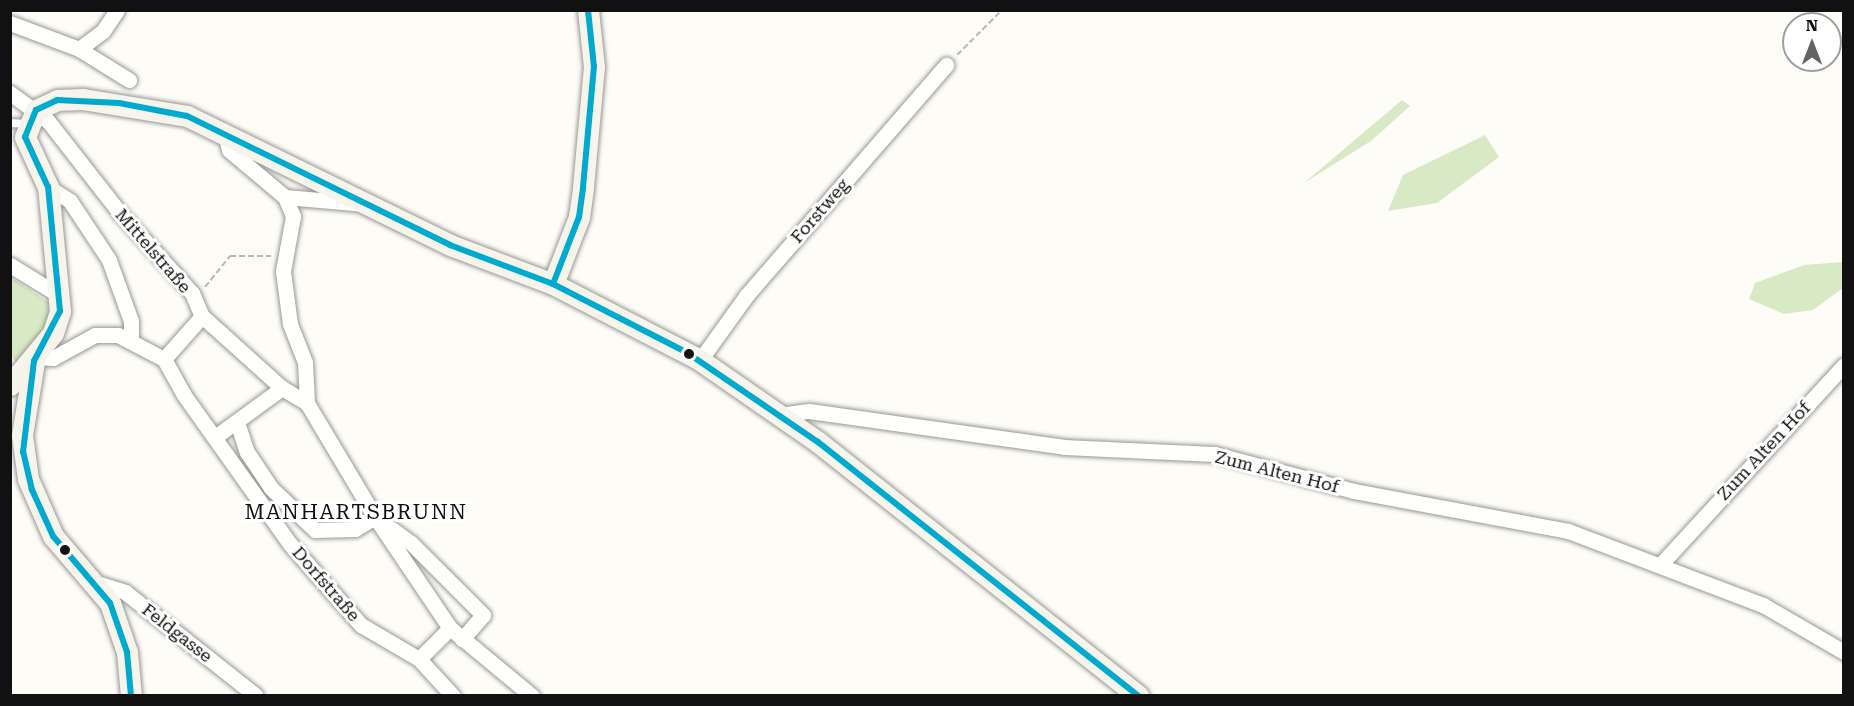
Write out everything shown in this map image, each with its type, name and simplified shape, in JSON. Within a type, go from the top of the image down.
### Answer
[{"type":"street","points":[[80,49],[104,31],[117,10]]},
{"type":"street","points":[[553,284],[579,217],[583,188],[594,67],[588,10]]},
{"type":"street","points":[[10,23],[80,49],[129,80]]},
{"type":"street","name":"Forstweg","points":[[700,360],[747,296],[946,65]]},
{"type":"street","name":"Mittelstraße","points":[[10,93],[25,119],[199,309],[282,388],[307,403]]},
{"type":"street","points":[[10,385],[35,359],[53,333],[59,295],[48,187],[28,154],[25,119],[57,100],[119,103],[187,116],[226,137],[369,203],[450,245],[553,284],[700,360],[779,415],[1139,696]]},
{"type":"street","points":[[226,137],[229,150],[285,197],[355,207],[369,203]]},
{"type":"street","points":[[48,187],[70,201],[109,260],[131,321],[131,338]]},
{"type":"street","name":"Mittelstraße","points":[[285,197],[293,216],[285,259],[290,324],[305,362],[307,403],[375,518],[456,634],[532,696]]},
{"type":"street","points":[[10,265],[59,295]]},
{"type":"street","points":[[164,359],[199,309]]},
{"type":"street","name":"Dorfstraße","points":[[35,359],[53,358],[95,335],[131,338],[164,359],[290,544],[361,625],[419,659],[453,696]]},
{"type":"street","points":[[35,359],[17,415],[25,461],[41,512],[57,542],[93,582],[118,623],[131,696]]},
{"type":"street","name":"Zum Alten Hof","points":[[1661,564],[1844,365]]},
{"type":"street","points":[[215,437],[282,388]]},
{"type":"street","name":"Zum Alten Hof","points":[[779,415],[808,411],[1064,447],[1214,454],[1354,491],[1568,531],[1661,564],[1763,605],[1844,652]]},
{"type":"street","name":"Dorfstraße","points":[[237,422],[247,452],[271,488],[315,531],[355,529],[375,518]]},
{"type":"street","name":"Mittelstraße","points":[[375,518],[411,543],[483,615],[419,659]]},
{"type":"street","name":"Feldgasse","points":[[93,582],[125,592],[256,696]]},
{"type":"path","points":[[946,65],[1002,10]]},
{"type":"path","points":[[199,309],[230,256],[285,259]]},
{"type":"green space","points":[[1402,100],[1410,106],[1371,141],[1304,183]]},
{"type":"green space","points":[[1485,135],[1499,157],[1437,203],[1388,211],[1403,175]]},
{"type":"green space","points":[[1843,262],[1843,288],[1813,310],[1784,314],[1749,299],[1755,283],[1804,265]]},
{"type":"green space","points":[[11,277],[48,302],[49,315],[38,338],[16,362],[11,356]]},
{"type":"transit line","points":[[553,284],[579,217],[583,187],[594,67],[588,10]]},
{"type":"transit line","points":[[131,696],[127,652],[110,603],[53,536],[32,490],[23,452],[34,361],[60,311],[48,187],[25,137],[36,110],[57,100],[119,103],[187,116],[450,245],[553,284],[686,352],[818,442],[1138,696]]},
{"type":"district","name":"MANHARTSBRUNN","points":[[356,512]]}]
